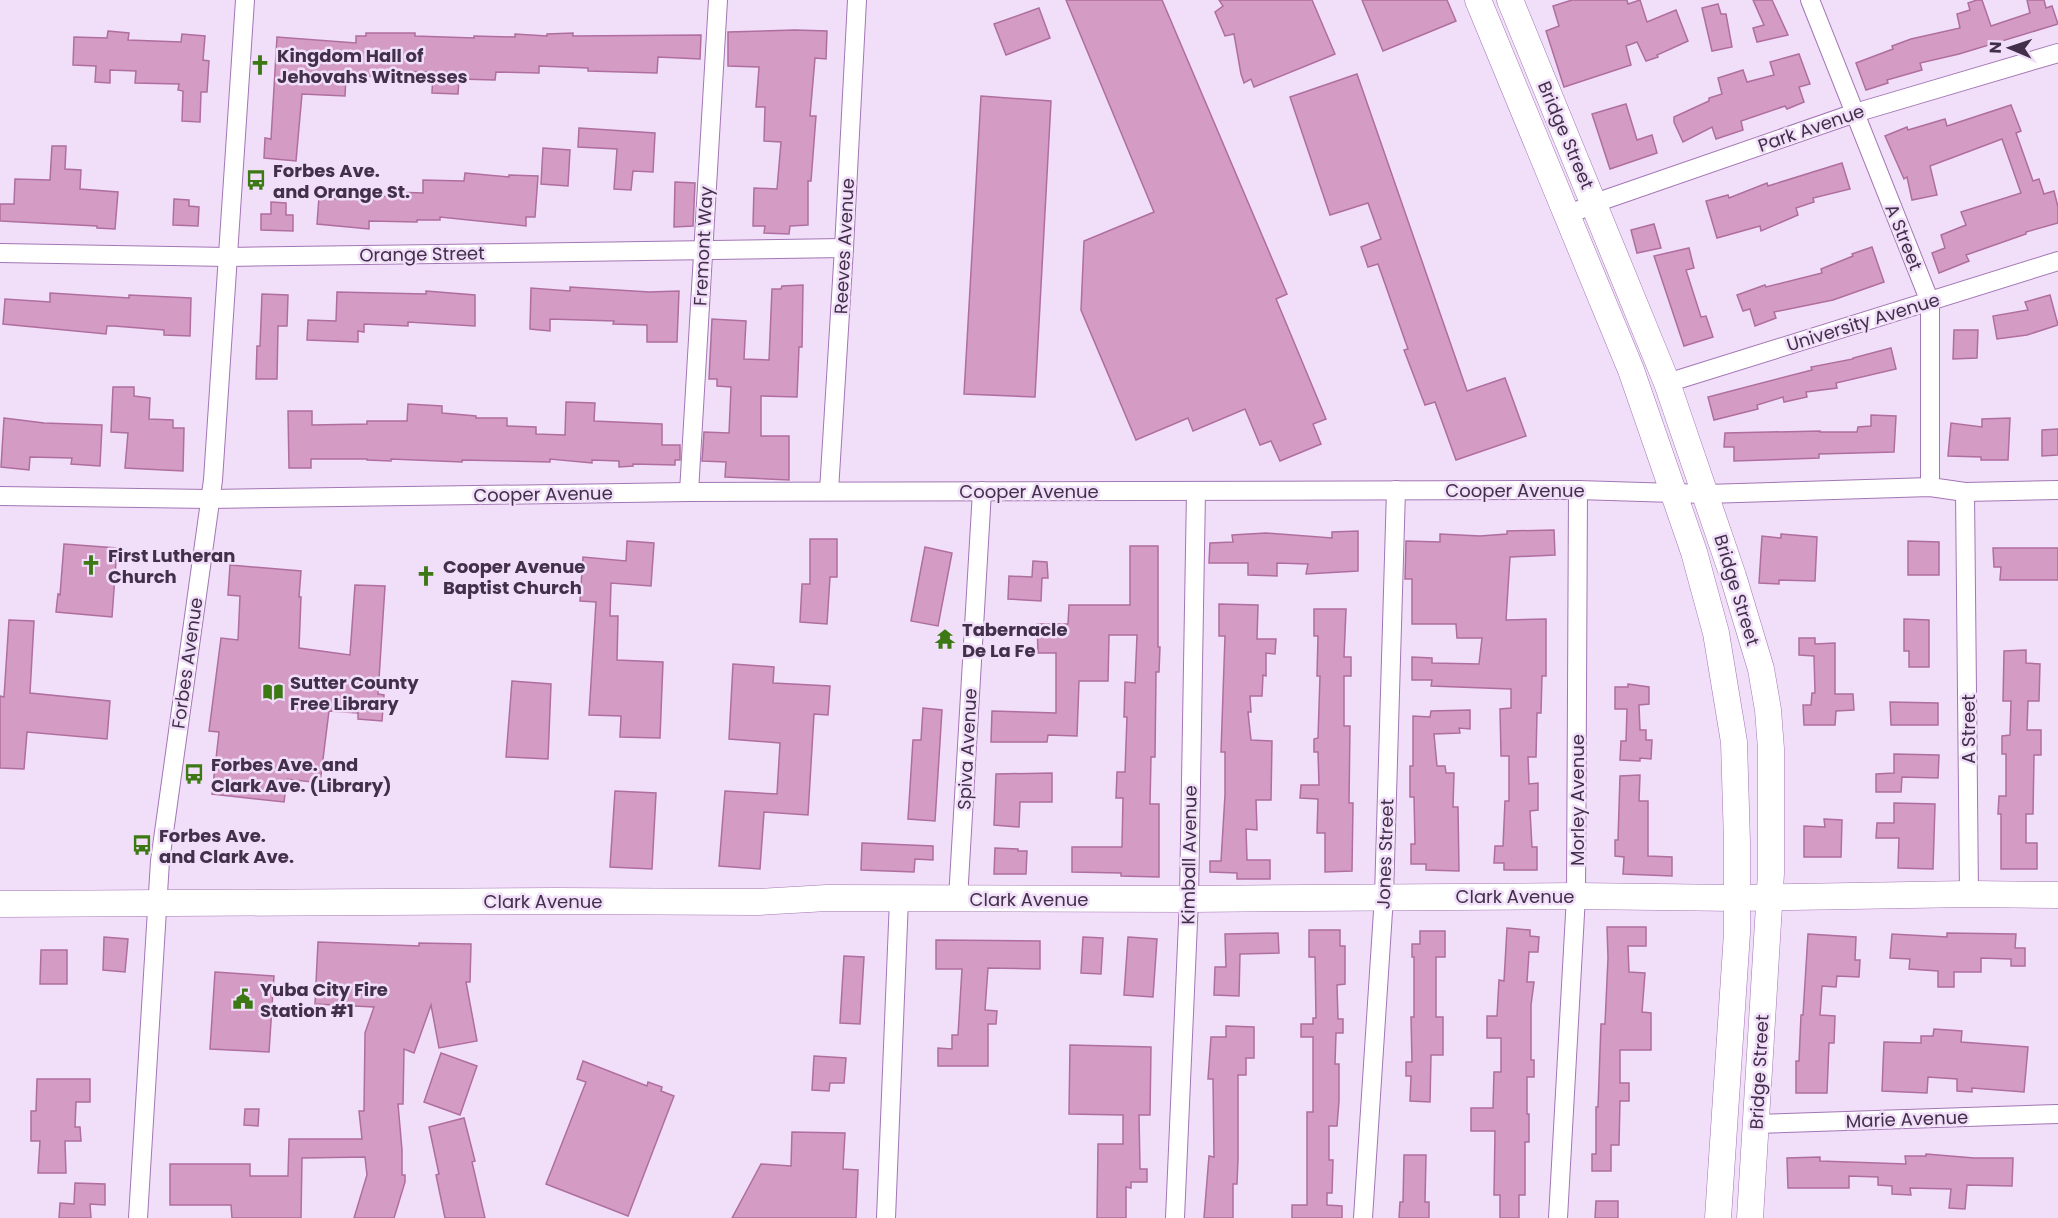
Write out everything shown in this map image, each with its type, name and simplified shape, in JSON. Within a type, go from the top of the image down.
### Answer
[{"type":"main road","name":"Bridge Street","points":[[1478,0],[1569,215],[1631,370],[1694,552],[1716,633],[1734,742],[1737,898],[1737,933],[1718,1218]]},
{"type":"main road","name":"Bridge Street","points":[[1510,0],[1667,382],[1706,495],[1754,647],[1768,710],[1772,790],[1770,897],[1750,1218]]},
{"type":"main road","name":"Clark Avenue","points":[[0,904],[758,902],[827,898],[1189,899],[1576,896],[1737,898],[1969,894],[2058,895]]},
{"type":"street","name":"Forbes Avenue","points":[[138,1218],[157,903],[165,826],[215,458],[244,0]]},
{"type":"street","name":"Fremont Way","points":[[689,492],[718,0]]},
{"type":"street","name":"Reeves Avenue","points":[[829,491],[857,0]]},
{"type":"street","name":"A Street","points":[[1810,0],[1930,302],[1930,487]]},
{"type":"street","name":"Park Avenue","points":[[1569,215],[1595,203],[1855,113],[2058,53]]},
{"type":"street","name":"Orange Street","points":[[0,253],[228,257],[844,248]]},
{"type":"street","name":"University Avenue","points":[[1667,382],[2058,261]]},
{"type":"street","name":"Cooper Avenue","points":[[0,496],[210,499],[689,492],[1396,490],[1578,490],[1706,495],[1930,487],[1965,492],[2058,490]]},
{"type":"street","name":"Jones Street","points":[[1363,1218],[1384,896],[1396,490]]},
{"type":"street","name":"Morley Avenue","points":[[1558,1218],[1576,896],[1578,490]]},
{"type":"street","name":"Spiva Avenue","points":[[958,899],[982,491]]},
{"type":"street","name":"Kimball Avenue","points":[[1175,1218],[1189,899],[1196,491]]},
{"type":"street","name":"A Street","points":[[1965,492],[1969,894]]},
{"type":"street","points":[[886,1218],[898,899]]},
{"type":"street","name":"Marie Avenue","points":[[1756,1124],[2058,1114]]},
{"type":"building","points":[[1066,0],[1162,0],[1287,294],[1276,299],[1326,419],[1313,424],[1321,444],[1280,461],[1271,441],[1260,445],[1245,409],[1193,431],[1188,418],[1136,440],[1081,310],[1084,241],[1154,212]]},
{"type":"building","points":[[1219,0],[1312,0],[1335,54],[1254,87],[1251,79],[1244,83],[1234,34],[1225,36],[1215,12],[1223,6]]},
{"type":"building","points":[[1362,0],[1447,0],[1456,21],[1383,51]]},
{"type":"building","points":[[1572,0],[1627,0],[1628,4],[1640,0],[1647,22],[1676,10],[1688,41],[1646,61],[1637,42],[1626,46],[1631,65],[1564,87],[1546,31],[1559,26],[1553,6]]},
{"type":"building","points":[[1753,0],[1772,0],[1788,35],[1757,42],[1753,28],[1764,25]]},
{"type":"building","points":[[1982,0],[1991,26],[2030,13],[2027,0],[2044,0],[2046,8],[2052,6],[2058,24],[1959,54],[1920,63],[1922,70],[1887,80],[1888,83],[1866,90],[1856,63],[1893,49],[1892,46],[1911,39],[1960,28],[1957,14],[1970,10],[1968,3]]},
{"type":"building","points":[[1718,4],[1721,14],[1726,14],[1732,47],[1712,51],[1702,8]]},
{"type":"building","points":[[1039,8],[1050,38],[1006,55],[994,24]]},
{"type":"building","points":[[108,31],[129,33],[128,40],[181,42],[182,34],[205,36],[203,60],[209,61],[207,92],[201,92],[200,122],[182,121],[183,91],[178,90],[179,84],[135,83],[136,71],[110,70],[110,83],[95,82],[96,66],[73,65],[74,37],[107,38]]},
{"type":"building","points":[[827,31],[826,59],[815,58],[810,116],[816,116],[811,181],[808,181],[808,225],[790,226],[789,234],[764,233],[765,226],[753,226],[754,188],[777,189],[781,142],[764,141],[765,107],[756,107],[759,67],[728,66],[728,32]]},
{"type":"building","points":[[366,33],[415,33],[415,36],[474,38],[474,36],[515,37],[515,34],[547,36],[547,34],[573,33],[573,36],[701,35],[700,59],[658,57],[657,73],[588,71],[588,68],[539,66],[539,73],[496,72],[495,80],[459,79],[458,94],[432,93],[433,72],[379,71],[379,76],[346,77],[345,96],[302,94],[296,161],[264,158],[265,138],[271,139],[277,37],[356,43],[356,36],[366,36]]},
{"type":"building","points":[[1799,54],[1810,84],[1799,87],[1804,102],[1741,121],[1743,130],[1716,139],[1712,127],[1683,142],[1674,117],[1709,101],[1709,98],[1722,94],[1718,78],[1743,70],[1747,82],[1774,75],[1770,62]]},
{"type":"building","points":[[1357,74],[1467,391],[1505,378],[1526,436],[1456,460],[1435,402],[1425,405],[1404,350],[1408,349],[1378,264],[1368,267],[1361,247],[1381,239],[1368,203],[1330,215],[1290,97]]},
{"type":"building","points":[[981,96],[1051,101],[1035,397],[964,394]]},
{"type":"building","points":[[1626,104],[1637,140],[1652,135],[1657,153],[1610,169],[1592,114]]},
{"type":"building","points":[[2011,105],[2021,131],[2016,133],[2033,181],[2039,179],[2044,194],[2054,191],[2058,207],[2058,223],[2026,232],[2026,234],[1966,255],[1969,261],[1939,273],[1932,253],[1945,248],[1941,235],[1966,225],[1961,212],[2021,193],[2002,139],[1930,166],[1937,195],[1912,200],[1907,177],[1904,179],[1885,136],[1907,127],[1908,130],[1945,119],[1947,126]]},
{"type":"building","points":[[579,128],[655,133],[653,172],[633,171],[631,190],[614,189],[617,149],[578,147]]},
{"type":"building","points":[[52,146],[66,146],[65,169],[81,170],[80,189],[118,192],[115,229],[0,221],[0,204],[14,204],[15,179],[50,180]]},
{"type":"building","points":[[543,148],[570,150],[568,186],[541,184]]},
{"type":"building","points":[[1842,163],[1850,189],[1813,198],[1814,202],[1796,208],[1798,215],[1761,231],[1760,226],[1717,238],[1706,201],[1728,195],[1729,198],[1767,183],[1768,186]]},
{"type":"building","points":[[465,173],[509,177],[509,175],[538,176],[535,217],[526,217],[526,226],[440,217],[440,220],[417,220],[417,222],[369,221],[369,229],[317,224],[319,197],[350,200],[350,194],[396,197],[396,192],[423,193],[423,180],[464,181]]},
{"type":"building","points":[[675,182],[695,183],[693,226],[674,227]]},
{"type":"building","points":[[174,199],[189,200],[189,206],[199,207],[198,226],[173,225]]},
{"type":"building","points":[[271,202],[286,203],[286,215],[293,215],[293,231],[261,230],[261,214],[271,214]]},
{"type":"building","points":[[1654,224],[1661,248],[1637,253],[1631,230]]},
{"type":"building","points":[[1872,247],[1884,282],[1833,300],[1774,312],[1776,318],[1755,326],[1750,309],[1743,311],[1737,295],[1765,285],[1766,287],[1822,273],[1821,269]]},
{"type":"building","points":[[1689,248],[1694,268],[1686,270],[1701,317],[1706,316],[1713,337],[1684,346],[1654,256]]},
{"type":"building","points":[[803,285],[802,347],[799,347],[797,397],[761,396],[761,436],[789,436],[789,480],[725,477],[726,462],[702,461],[704,432],[729,433],[731,387],[717,386],[717,379],[709,379],[712,319],[746,321],[744,359],[769,360],[772,289]]},
{"type":"building","points":[[570,287],[649,292],[679,291],[677,342],[647,342],[647,325],[613,324],[614,321],[550,319],[550,331],[530,329],[531,288],[570,291]]},
{"type":"building","points":[[426,291],[475,295],[475,326],[408,322],[408,326],[364,324],[364,332],[358,331],[358,342],[307,340],[308,320],[336,321],[337,292],[426,294]]},
{"type":"building","points":[[50,293],[129,298],[129,295],[191,298],[190,336],[164,335],[164,330],[114,326],[107,326],[106,334],[3,324],[5,299],[50,302]]},
{"type":"building","points":[[262,294],[288,295],[287,326],[278,326],[277,379],[256,379]]},
{"type":"building","points":[[2050,295],[2058,325],[2027,335],[1997,339],[1993,316],[2028,310],[2025,302]]},
{"type":"building","points":[[1954,330],[1978,330],[1977,358],[1953,359]]},
{"type":"building","points":[[1891,348],[1896,369],[1836,383],[1837,388],[1806,392],[1807,397],[1784,402],[1783,397],[1757,405],[1758,409],[1714,420],[1708,397],[1812,370],[1811,367],[1853,359]]},
{"type":"building","points":[[113,387],[134,387],[134,396],[150,398],[149,419],[173,420],[173,428],[184,428],[183,471],[125,468],[128,433],[111,432]]},
{"type":"building","points":[[566,402],[595,403],[594,421],[662,424],[662,445],[680,445],[680,460],[675,460],[675,465],[633,464],[633,466],[619,467],[619,461],[592,460],[592,463],[550,459],[550,462],[462,460],[462,462],[311,459],[311,468],[289,468],[288,411],[312,411],[312,425],[367,424],[367,421],[407,421],[408,404],[442,406],[442,413],[476,416],[476,418],[507,418],[507,426],[536,427],[536,434],[565,435]]},
{"type":"building","points":[[1871,415],[1896,416],[1894,452],[1819,454],[1819,458],[1734,461],[1734,447],[1724,447],[1725,433],[1857,432],[1858,427],[1871,426]]},
{"type":"building","points":[[4,418],[44,423],[102,425],[100,466],[71,464],[72,458],[30,457],[29,470],[1,467]]},
{"type":"building","points":[[2010,418],[2008,460],[1948,456],[1951,423],[1982,427],[1982,419]]},
{"type":"building","points":[[2058,429],[2058,455],[2042,456],[2042,430]]},
{"type":"building","points":[[1554,530],[1555,555],[1510,557],[1506,620],[1546,619],[1546,676],[1542,676],[1541,713],[1537,713],[1536,757],[1528,757],[1529,784],[1538,783],[1538,810],[1530,811],[1532,847],[1537,847],[1537,870],[1504,870],[1504,863],[1494,863],[1495,846],[1503,846],[1505,801],[1509,801],[1509,756],[1501,756],[1500,709],[1511,708],[1511,689],[1431,686],[1432,680],[1412,680],[1412,657],[1432,658],[1432,663],[1479,664],[1482,638],[1457,638],[1456,624],[1412,624],[1412,579],[1405,579],[1406,541],[1440,542],[1440,534],[1480,536],[1507,534],[1507,531]]},
{"type":"building","points":[[1358,531],[1358,571],[1306,574],[1308,564],[1277,563],[1277,576],[1248,575],[1248,563],[1209,563],[1210,543],[1233,542],[1232,535],[1266,533],[1332,538],[1332,532]]},
{"type":"building","points":[[1781,534],[1817,537],[1815,581],[1779,580],[1779,584],[1759,583],[1762,536],[1781,538]]},
{"type":"building","points":[[810,539],[837,539],[837,577],[830,577],[827,624],[800,622],[802,584],[810,584]]},
{"type":"building","points":[[627,541],[654,543],[651,586],[611,583],[610,616],[618,616],[617,660],[663,662],[660,738],[620,737],[621,716],[589,715],[596,602],[580,601],[583,557],[626,561]]},
{"type":"building","points":[[1908,541],[1939,542],[1939,575],[1908,575]]},
{"type":"building","points":[[64,544],[117,548],[112,617],[56,612],[58,594],[60,595]]},
{"type":"building","points":[[1130,546],[1158,546],[1158,647],[1160,647],[1159,672],[1156,672],[1155,757],[1151,757],[1150,804],[1159,804],[1159,877],[1121,876],[1121,873],[1072,872],[1072,847],[1122,847],[1123,798],[1116,798],[1117,772],[1125,772],[1127,717],[1124,717],[1125,682],[1135,683],[1137,635],[1109,635],[1108,681],[1079,681],[1077,736],[1048,735],[1047,742],[991,742],[992,711],[1056,713],[1056,653],[1038,653],[1037,624],[1068,624],[1069,605],[1130,605]]},
{"type":"building","points":[[925,547],[952,553],[938,626],[911,621]]},
{"type":"building","points":[[1993,548],[2058,548],[2058,580],[2000,580],[2001,567],[1994,567]]},
{"type":"building","points":[[1033,561],[1047,562],[1048,578],[1042,578],[1041,601],[1008,599],[1009,576],[1032,577]]},
{"type":"building","name":"Sutter County Free Library","points":[[230,565],[301,571],[299,648],[350,655],[355,585],[385,586],[378,694],[384,695],[382,721],[358,719],[358,713],[329,711],[320,783],[287,779],[284,802],[212,794],[219,732],[209,731],[221,638],[238,640],[240,596],[228,595]]},
{"type":"building","points":[[1219,604],[1258,605],[1257,639],[1276,639],[1275,654],[1266,653],[1266,676],[1263,675],[1262,696],[1250,696],[1251,712],[1248,712],[1251,740],[1272,741],[1271,800],[1256,800],[1257,830],[1246,829],[1247,860],[1270,860],[1270,879],[1237,879],[1237,873],[1210,872],[1210,861],[1221,861],[1225,795],[1225,752],[1221,752],[1225,636],[1219,636]]},
{"type":"building","points":[[1314,609],[1346,609],[1344,657],[1351,657],[1351,676],[1344,676],[1344,726],[1350,726],[1349,803],[1353,803],[1352,871],[1325,872],[1325,833],[1317,833],[1318,799],[1300,798],[1301,785],[1319,785],[1318,752],[1314,752],[1314,739],[1318,738],[1320,676],[1317,676],[1318,636],[1314,636]]},
{"type":"building","points":[[1904,619],[1929,620],[1929,667],[1909,667],[1909,651],[1904,651]]},
{"type":"building","points":[[9,620],[34,621],[30,693],[110,701],[107,739],[27,732],[24,769],[0,768],[0,696],[4,697]]},
{"type":"building","points":[[1799,638],[1815,638],[1815,644],[1835,643],[1835,694],[1853,694],[1854,710],[1836,711],[1835,725],[1804,725],[1803,705],[1811,705],[1812,693],[1815,693],[1814,656],[1799,655]]},
{"type":"building","points":[[2026,650],[2026,663],[2040,664],[2039,701],[2028,701],[2027,730],[2041,730],[2041,755],[2034,755],[2033,814],[2026,814],[2026,843],[2037,843],[2037,869],[2001,869],[1999,796],[2006,796],[2006,754],[2002,754],[2002,736],[2010,735],[2011,701],[2003,701],[2004,651]]},
{"type":"building","points":[[733,664],[774,667],[773,683],[830,686],[828,715],[814,714],[808,815],[764,812],[760,869],[719,866],[725,791],[777,794],[780,743],[729,739]]},
{"type":"building","points":[[512,681],[551,684],[548,759],[506,757]]},
{"type":"building","points":[[1628,684],[1649,687],[1649,704],[1639,705],[1640,730],[1646,730],[1646,740],[1652,740],[1651,759],[1620,760],[1621,741],[1626,741],[1627,709],[1615,709],[1615,687],[1628,687]]},
{"type":"building","points":[[1890,702],[1938,703],[1938,725],[1891,725]]},
{"type":"building","points":[[923,708],[942,710],[935,821],[908,819],[913,740],[921,740]]},
{"type":"building","points":[[1470,710],[1470,729],[1459,728],[1460,733],[1434,734],[1437,766],[1445,766],[1446,773],[1454,773],[1453,807],[1458,807],[1459,871],[1426,870],[1426,864],[1411,864],[1411,844],[1415,844],[1414,797],[1410,797],[1410,766],[1413,766],[1413,716],[1430,717],[1431,711]]},
{"type":"building","points":[[1894,754],[1939,755],[1938,778],[1902,777],[1901,792],[1876,792],[1876,774],[1894,773]]},
{"type":"building","points":[[1052,773],[1052,802],[1020,802],[1019,827],[994,825],[996,774]]},
{"type":"building","points":[[1640,775],[1639,801],[1648,801],[1648,856],[1672,857],[1672,876],[1623,874],[1624,857],[1615,856],[1615,840],[1618,840],[1620,776]]},
{"type":"building","points":[[615,791],[656,793],[652,869],[610,867]]},
{"type":"building","points":[[1894,803],[1935,804],[1933,869],[1898,868],[1899,838],[1876,838],[1877,823],[1894,823]]},
{"type":"building","points":[[1824,819],[1842,820],[1841,857],[1804,857],[1804,826],[1825,827]]},
{"type":"building","points":[[862,843],[933,846],[933,860],[915,859],[914,872],[861,870]]},
{"type":"building","points":[[995,848],[1027,851],[1026,874],[994,874]]},
{"type":"building","points":[[1607,927],[1646,927],[1646,946],[1628,946],[1629,972],[1645,973],[1642,1012],[1651,1013],[1651,1050],[1620,1050],[1620,1083],[1629,1083],[1629,1101],[1620,1101],[1619,1145],[1611,1145],[1611,1171],[1592,1171],[1592,1154],[1596,1154],[1596,1107],[1598,1107],[1601,1024],[1605,1024]]},
{"type":"building","points":[[1507,928],[1530,930],[1530,936],[1539,937],[1538,952],[1529,952],[1527,982],[1534,982],[1531,1005],[1531,1060],[1534,1060],[1534,1077],[1527,1077],[1529,1142],[1525,1142],[1525,1195],[1519,1195],[1519,1218],[1500,1218],[1500,1195],[1494,1195],[1495,1131],[1471,1131],[1471,1108],[1493,1108],[1494,1072],[1501,1072],[1501,1038],[1487,1038],[1487,1016],[1497,1016],[1499,980],[1504,981]]},
{"type":"building","points":[[1309,930],[1340,930],[1340,946],[1345,946],[1345,984],[1337,985],[1338,1019],[1343,1019],[1343,1033],[1336,1033],[1335,1064],[1339,1064],[1339,1101],[1337,1126],[1329,1126],[1329,1160],[1333,1160],[1332,1193],[1327,1193],[1327,1205],[1342,1206],[1342,1218],[1292,1218],[1292,1205],[1307,1205],[1307,1112],[1313,1112],[1313,1037],[1301,1037],[1301,1024],[1313,1024],[1313,1018],[1316,1018],[1315,957],[1309,957]]},
{"type":"building","points":[[1420,931],[1445,931],[1445,957],[1436,957],[1436,1017],[1443,1017],[1443,1055],[1431,1055],[1430,1102],[1410,1101],[1411,1076],[1406,1076],[1406,1062],[1412,1062],[1411,1017],[1414,1017],[1414,957],[1412,957],[1412,944],[1420,944]]},
{"type":"building","points":[[1278,933],[1279,953],[1240,954],[1239,996],[1214,995],[1215,967],[1226,967],[1225,934]]},
{"type":"building","points":[[1947,933],[2016,934],[2015,948],[2025,948],[2025,966],[2011,966],[2011,959],[1981,958],[1981,972],[1954,972],[1954,987],[1938,987],[1938,971],[1909,969],[1910,959],[1890,958],[1892,934],[1947,937]]},
{"type":"building","points":[[1808,934],[1856,937],[1855,960],[1860,960],[1859,977],[1837,976],[1836,987],[1822,986],[1820,1015],[1835,1016],[1834,1043],[1829,1043],[1827,1093],[1796,1093],[1796,1061],[1799,1061]]},
{"type":"building","points":[[104,937],[128,939],[125,972],[103,970]]},
{"type":"building","points":[[1083,937],[1103,938],[1101,974],[1081,973]]},
{"type":"building","points":[[1128,937],[1157,939],[1153,997],[1124,995]]},
{"type":"building","points":[[936,940],[1040,941],[1040,969],[988,968],[985,1010],[997,1011],[996,1024],[988,1024],[988,1066],[938,1066],[938,1048],[952,1049],[952,1035],[958,1035],[962,969],[936,969]]},
{"type":"building","points":[[318,942],[419,946],[419,943],[471,944],[470,982],[466,982],[477,1041],[439,1048],[431,1005],[414,1053],[404,1049],[403,1104],[398,1104],[402,1175],[405,1175],[405,1182],[394,1218],[354,1218],[367,1175],[365,1157],[302,1158],[301,1218],[232,1218],[231,1205],[170,1205],[170,1164],[250,1164],[250,1176],[288,1176],[289,1139],[362,1139],[359,1111],[364,1111],[365,1033],[374,1007],[315,1004]]},
{"type":"building","points":[[41,950],[67,950],[67,984],[40,984]]},
{"type":"building","points":[[844,956],[864,957],[860,1024],[840,1023]]},
{"type":"building","name":"Yuba City Fire Station #1","points":[[215,972],[274,976],[269,1052],[210,1049]]},
{"type":"building","points":[[1226,1026],[1254,1027],[1254,1058],[1246,1058],[1246,1075],[1238,1075],[1238,1159],[1237,1184],[1233,1184],[1233,1218],[1204,1218],[1209,1156],[1214,1157],[1213,1079],[1208,1079],[1211,1037],[1226,1037]]},
{"type":"building","points":[[1934,1029],[1962,1031],[1961,1042],[2028,1047],[2024,1092],[1972,1088],[1972,1092],[1957,1091],[1957,1079],[1928,1077],[1927,1093],[1882,1091],[1884,1042],[1921,1043],[1921,1036],[1933,1036]]},
{"type":"building","points":[[1070,1045],[1151,1047],[1150,1115],[1139,1115],[1140,1169],[1147,1169],[1147,1182],[1131,1182],[1131,1188],[1126,1187],[1126,1218],[1097,1218],[1098,1144],[1123,1144],[1123,1115],[1069,1114]]},
{"type":"building","points":[[441,1053],[477,1066],[460,1115],[424,1102]]},
{"type":"building","points":[[814,1056],[846,1058],[844,1083],[830,1083],[829,1091],[812,1090]]},
{"type":"building","points":[[583,1061],[647,1086],[648,1082],[662,1087],[661,1091],[674,1096],[628,1216],[546,1184],[586,1082],[577,1079]]},
{"type":"building","points":[[37,1079],[90,1079],[90,1102],[76,1102],[75,1127],[80,1127],[81,1141],[65,1141],[66,1173],[38,1173],[40,1141],[31,1141],[31,1111],[36,1111]]},
{"type":"building","points":[[245,1109],[259,1109],[258,1126],[244,1125]]},
{"type":"building","points":[[464,1118],[475,1161],[472,1162],[485,1218],[445,1218],[429,1127]]},
{"type":"building","points":[[792,1132],[845,1133],[843,1169],[858,1170],[856,1218],[732,1218],[761,1164],[791,1166]]},
{"type":"building","points":[[1926,1154],[2013,1158],[2012,1186],[1967,1185],[1965,1209],[1949,1208],[1951,1189],[1910,1188],[1911,1195],[1892,1194],[1892,1186],[1878,1185],[1878,1177],[1849,1176],[1849,1188],[1788,1188],[1787,1158],[1820,1157],[1820,1161],[1906,1164],[1905,1156],[1926,1156]]},
{"type":"building","points":[[1404,1155],[1426,1155],[1425,1202],[1429,1202],[1429,1218],[1399,1218],[1400,1202],[1403,1202]]},
{"type":"building","points":[[75,1183],[105,1184],[105,1205],[90,1204],[91,1218],[59,1218],[60,1203],[74,1204]]},
{"type":"building","points":[[1596,1201],[1618,1201],[1618,1218],[1595,1218]]},
{"type":"place","name":"Kingdom Hall of Jehovahs Witnesses","points":[[260,65]]},
{"type":"place","name":"Forbes Ave. and Orange St.","points":[[256,180]]},
{"type":"place","name":"First Lutheran Church","points":[[91,565]]},
{"type":"place","name":"Cooper Avenue Baptist Church","points":[[426,576]]},
{"type":"place","name":"Tabernacle De La Fe","points":[[945,639]]},
{"type":"place","name":"Sutter County Free Library","points":[[273,692]]},
{"type":"place","name":"Forbes Ave. and Clark Ave. (Library)","points":[[194,774]]},
{"type":"place","name":"Forbes Ave. and Clark Ave.","points":[[142,845]]},
{"type":"place","name":"Yuba City Fire Station #1","points":[[243,999]]}]
